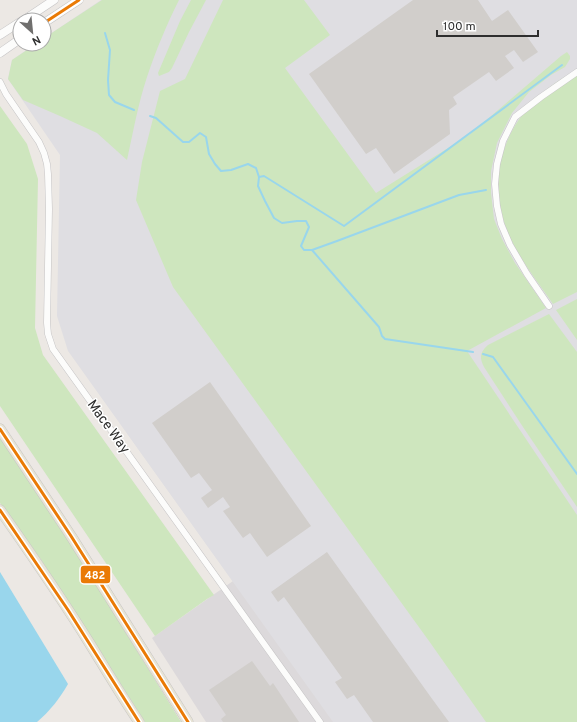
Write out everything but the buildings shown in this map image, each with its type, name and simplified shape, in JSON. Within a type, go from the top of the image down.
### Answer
[{"type":"main road","points":[[0,429],[71,536],[188,722]]},
{"type":"main road","points":[[0,510],[62,601],[139,722]]},
{"type":"street","points":[[36,12],[54,0]]},
{"type":"street","points":[[52,18],[79,0]]},
{"type":"street","points":[[0,35],[12,27]]},
{"type":"street","points":[[0,53],[12,45]]},
{"type":"street","points":[[549,306],[527,274],[510,245],[501,224],[496,206],[495,184],[497,164],[503,141],[515,117],[577,72]]},
{"type":"street","name":"Mace Way","points":[[0,82],[6,94],[39,142],[47,164],[47,323],[48,334],[53,349],[320,722]]},
{"type":"street","name":"Mace Way","points":[[0,89],[6,94]]},
{"type":"shaded area","points":[[101,0],[577,0],[577,722],[333,722],[68,351],[57,316],[60,155],[8,79],[12,60],[24,52],[52,52],[52,33]]},
{"type":"shaded area","points":[[127,433],[466,722],[206,722],[152,638],[233,581]]},
{"type":"green space","points":[[102,0],[179,0],[162,37],[147,77],[138,108],[127,160],[97,133],[23,100],[8,79],[12,60],[24,52],[52,52],[52,33]]},
{"type":"green space","points":[[191,0],[206,0],[172,68],[169,72],[159,76],[158,73],[180,21]]},
{"type":"green space","points":[[223,0],[304,0],[330,35],[285,68],[376,193],[469,135],[561,56],[567,52],[570,56],[570,59],[565,67],[551,75],[529,92],[512,113],[497,143],[491,171],[491,193],[494,219],[502,239],[515,263],[546,308],[467,351],[577,515],[577,722],[486,722],[173,287],[136,200],[142,162],[160,91],[185,79]]},
{"type":"green space","points":[[577,70],[577,292],[553,304],[524,263],[507,230],[503,218],[499,194],[499,172],[504,150],[512,130],[524,112],[539,96],[557,82]]},
{"type":"green space","points":[[0,106],[27,144],[38,179],[35,328],[43,355],[214,595],[155,636],[0,406]]},
{"type":"green space","points":[[577,299],[577,340],[556,310]]},
{"type":"green space","points":[[549,314],[577,352],[577,507],[523,427],[481,360],[482,352],[488,345]]},
{"type":"green space","points":[[0,438],[34,487],[181,722],[145,722],[40,558],[0,503]]},
{"type":"water","points":[[0,572],[68,684],[54,704],[37,722],[0,722]]},
{"type":"waterway","points":[[105,33],[110,50],[108,80],[109,95],[115,102],[134,110]]},
{"type":"waterway","points":[[259,177],[264,176],[344,226],[562,65]]},
{"type":"waterway","points":[[150,116],[156,118],[183,142],[189,142],[200,133],[206,137],[209,154],[221,171],[231,170],[248,164],[256,168],[259,177],[258,186],[274,218],[282,223],[306,221],[309,227],[301,246],[304,250],[312,250],[379,327],[382,336],[385,339],[473,352]]},
{"type":"waterway","points":[[312,250],[459,195],[486,190]]},
{"type":"waterway","points":[[483,354],[493,357],[577,474]]},
{"type":"transit line","name":"482","points":[[52,18],[79,0]]},
{"type":"transit line","name":"482","points":[[0,429],[71,536],[188,722]]},
{"type":"transit line","name":"482","points":[[0,510],[68,610],[139,722]]}]
